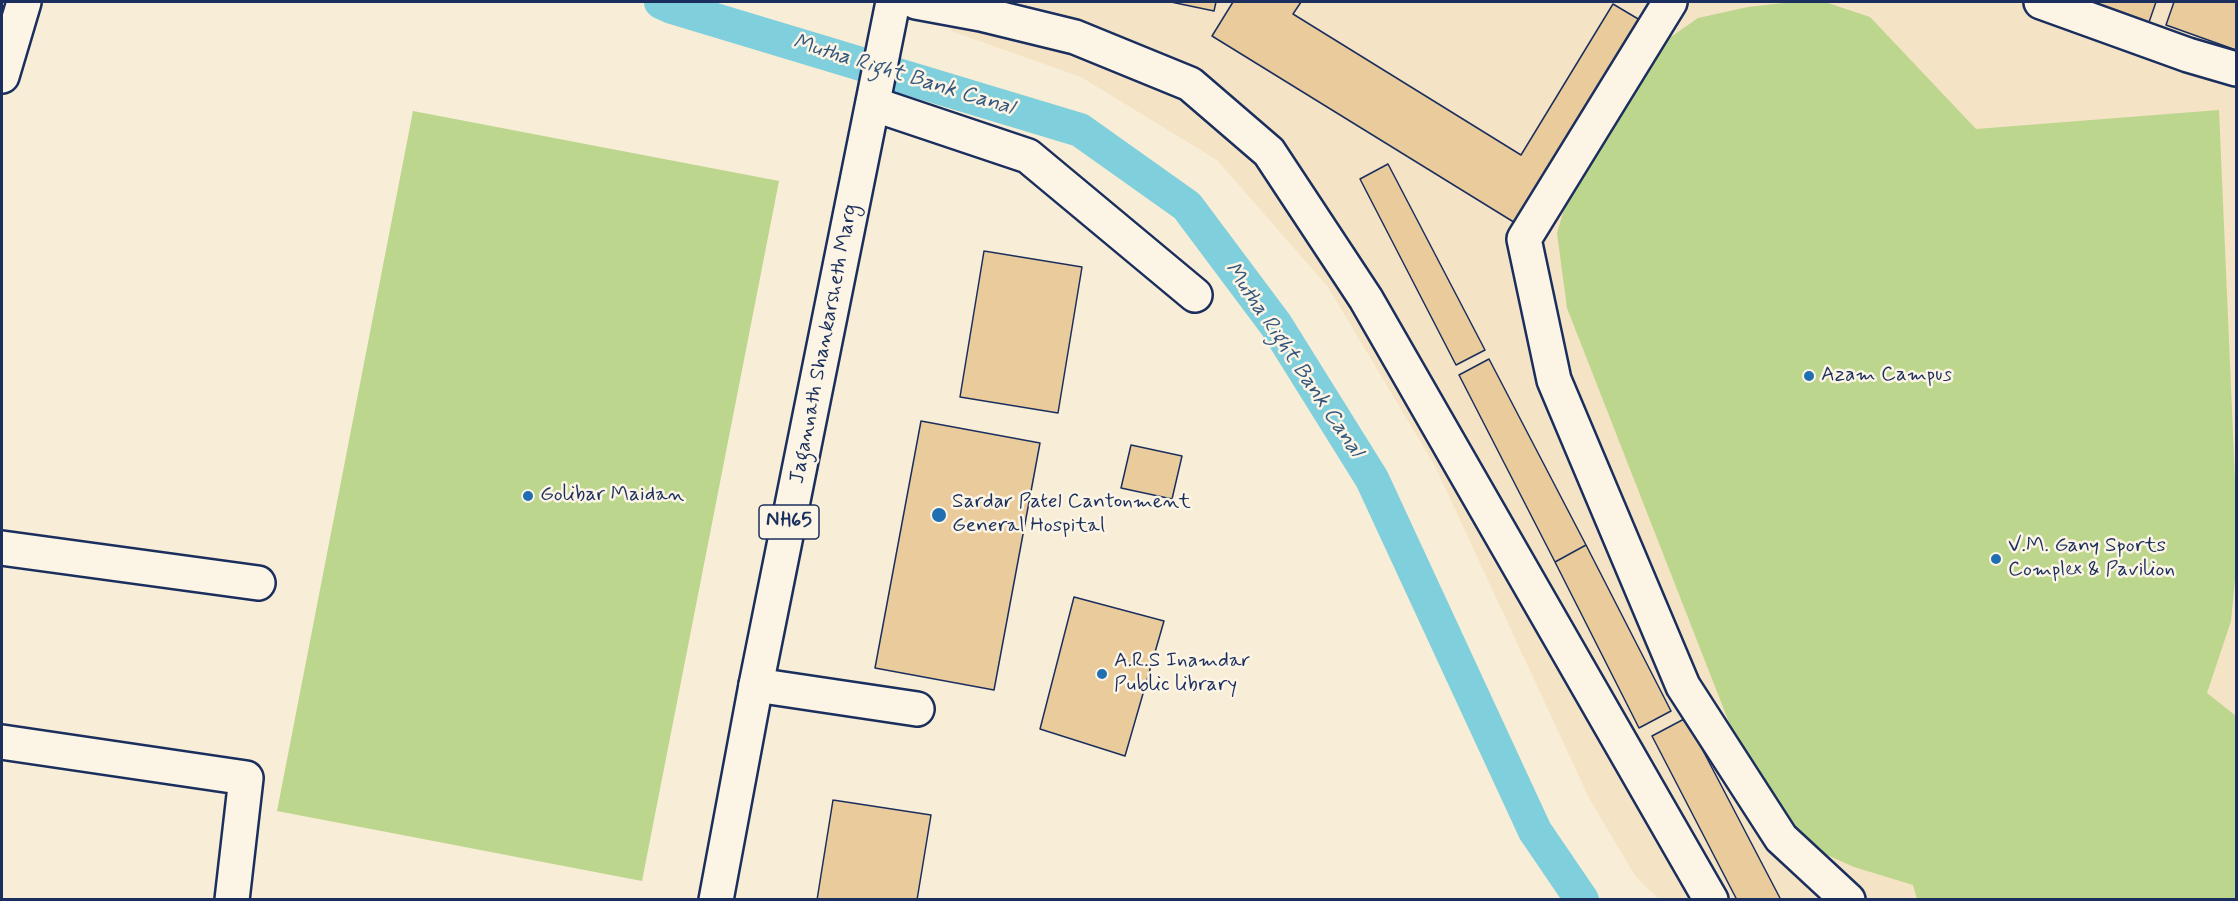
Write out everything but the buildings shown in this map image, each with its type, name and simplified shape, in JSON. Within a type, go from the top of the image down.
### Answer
[{"type":"main road","points":[[2,76],[24,2]]},
{"type":"main road","name":"Jagannath Shankarsheth Marg","points":[[716,900],[756,685],[893,2]]},
{"type":"main road","points":[[916,2],[981,14],[1075,37],[1190,84],[1269,152],[1366,299],[1712,900]]},
{"type":"main road","points":[[1670,2],[1524,240],[1554,381],[1683,686],[1781,838],[1848,900]]},
{"type":"main road","points":[[2041,2],[2188,55],[2236,69]]},
{"type":"main road","points":[[873,104],[1028,156],[1195,295]]},
{"type":"main road","points":[[2,548],[258,583]]},
{"type":"main road","points":[[756,685],[917,709]]},
{"type":"main road","points":[[2,742],[246,778],[232,900]]},
{"type":"shaded area","name":"Azam Campus","points":[[957,2],[2236,2],[2236,899],[1659,899],[1636,877],[1590,800],[1435,466],[1328,287],[1217,160],[1081,77],[951,31]]},
{"type":"green space","name":"Azam Campus","points":[[1793,2],[1825,2],[1870,17],[1976,129],[2219,110],[2236,503],[2236,569],[2231,621],[2207,693],[2236,716],[2236,899],[1917,899],[1913,885],[1854,867],[1816,850],[1770,817],[1748,771],[1567,308],[1557,233],[1573,179],[1645,55],[1698,18],[1748,7]]},
{"type":"green space","name":"Golibar Maidan","points":[[413,111],[779,181],[642,881],[277,811]]},
{"type":"waterway","name":"Mutha Right Bank Canal","points":[[661,2],[1080,130],[1187,206],[1276,325],[1372,479],[1535,831],[1582,900]]},
{"type":"place","name":"Azam Campus","points":[[1809,376]]},
{"type":"place","name":"Golibar Maidan","points":[[528,496]]},
{"type":"place","name":"Sardar Patel Cantonment General Hospital","points":[[939,515]]},
{"type":"place","name":"V.M. Gany Sports Complex & Pavilion","points":[[1996,559]]},
{"type":"place","name":"A.R.S Inamdar Public library","points":[[1102,674]]}]
